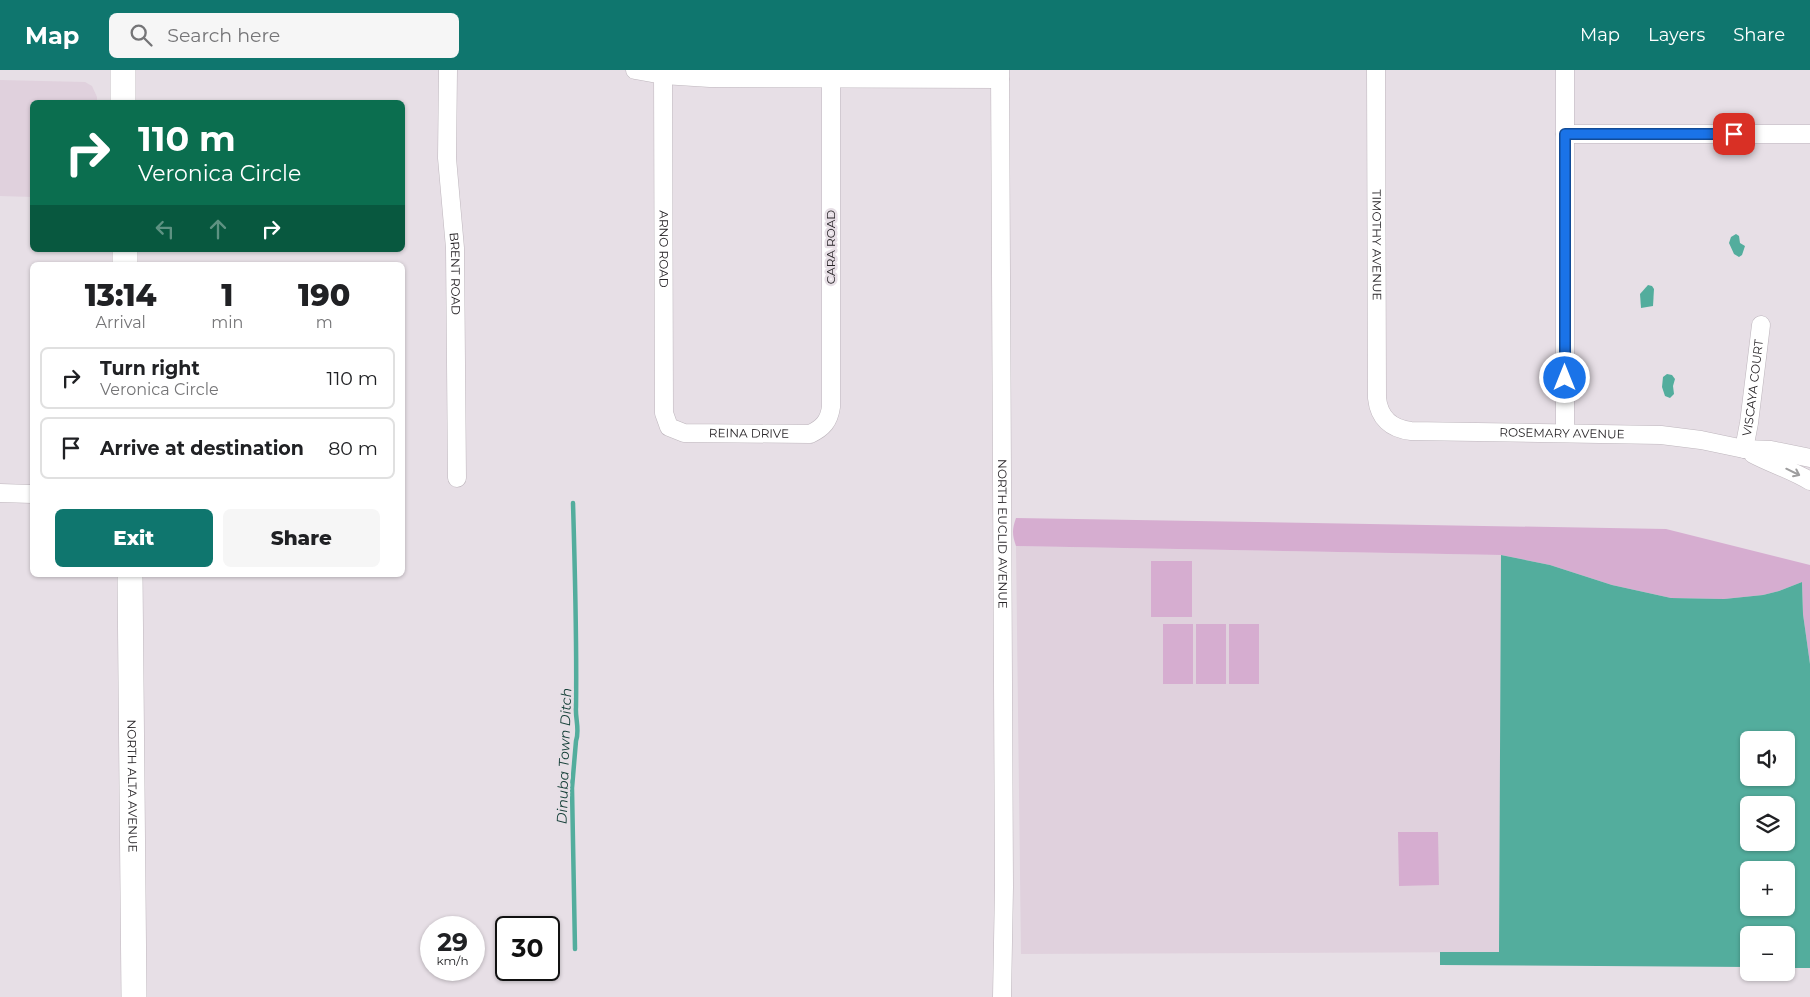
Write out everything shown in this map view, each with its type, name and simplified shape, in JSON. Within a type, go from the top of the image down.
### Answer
[{"type":"main road","points":[[122,70],[123,100]]},
{"type":"main road","name":"NORTH ALTA AVENUE","points":[[130,577],[134,997]]},
{"type":"street","name":"BRENT ROAD","points":[[448,70],[447,158],[455,248],[457,478]]},
{"type":"street","points":[[635,70],[710,78],[831,74],[1000,74]]},
{"type":"street","name":"TIMOTHY AVENUE","points":[[1376,70],[1377,398],[1383,418]]},
{"type":"street","points":[[1565,70],[1565,433]]},
{"type":"street","name":"ARNO ROAD","points":[[663,73],[664,412],[669,427]]},
{"type":"street","name":"CARA ROAD","points":[[826,423],[831,407],[831,74]]},
{"type":"street","name":"NORTH EUCLID AVENUE","points":[[1000,74],[1004,869],[1002,997]]},
{"type":"street","points":[[1565,134],[1810,134]]},
{"type":"street","name":"VISCAYA COURT","points":[[1744,449],[1760,325]]},
{"type":"street","name":"ROSEMARY AVENUE","points":[[1383,418],[1396,428],[1411,431],[1661,434],[1744,449],[1771,450],[1810,458]]},
{"type":"street","name":"REINA DRIVE","points":[[669,427],[684,433],[810,434],[819,430],[826,423]]},
{"type":"street","name":"ROSEMARY AVENUE","points":[[1744,449],[1768,462],[1795,472],[1810,481]]},
{"type":"street","points":[[0,493],[30,494]]},
{"type":"shaded area","points":[[0,80],[85,82],[92,86],[97,100],[30,100],[30,197],[0,196]]},
{"type":"shaded area","points":[[1736,234],[1739,236],[1740,243],[1745,246],[1742,255],[1739,257],[1734,254],[1729,243],[1731,237]]},
{"type":"shaded area","points":[[1648,285],[1654,289],[1653,306],[1641,308],[1640,294]]},
{"type":"shaded area","points":[[1667,374],[1672,375],[1675,379],[1673,386],[1674,394],[1670,398],[1665,396],[1662,387],[1663,377]]},
{"type":"shaded area","points":[[1016,518],[1666,529],[1810,565],[1810,664],[1803,614],[1802,582],[1763,595],[1724,599],[1671,598],[1612,585],[1550,565],[1501,555],[1016,546],[1013,532]]},
{"type":"shaded area","points":[[1016,546],[1501,555],[1499,952],[1021,954]]},
{"type":"shaded area","points":[[1501,555],[1550,565],[1612,585],[1671,598],[1724,599],[1763,595],[1802,582],[1803,614],[1810,664],[1810,968],[1795,968],[1795,926],[1740,926],[1740,967],[1440,965],[1440,952],[1499,952]]},
{"type":"shaded area","points":[[1151,561],[1192,561],[1192,617],[1151,617]]},
{"type":"shaded area","points":[[1163,624],[1193,624],[1193,684],[1163,684]]},
{"type":"shaded area","points":[[1196,624],[1226,624],[1226,684],[1196,684]]},
{"type":"shaded area","points":[[1229,624],[1259,624],[1259,684],[1229,684]]},
{"type":"shaded area","points":[[1398,832],[1438,832],[1439,885],[1399,886]]},
{"type":"waterway","name":"Dinuba Town Ditch","points":[[573,503],[576,711],[578,733],[572,788],[575,949]]},
{"type":"route","points":[[1565,378],[1565,134],[1734,134]]}]
